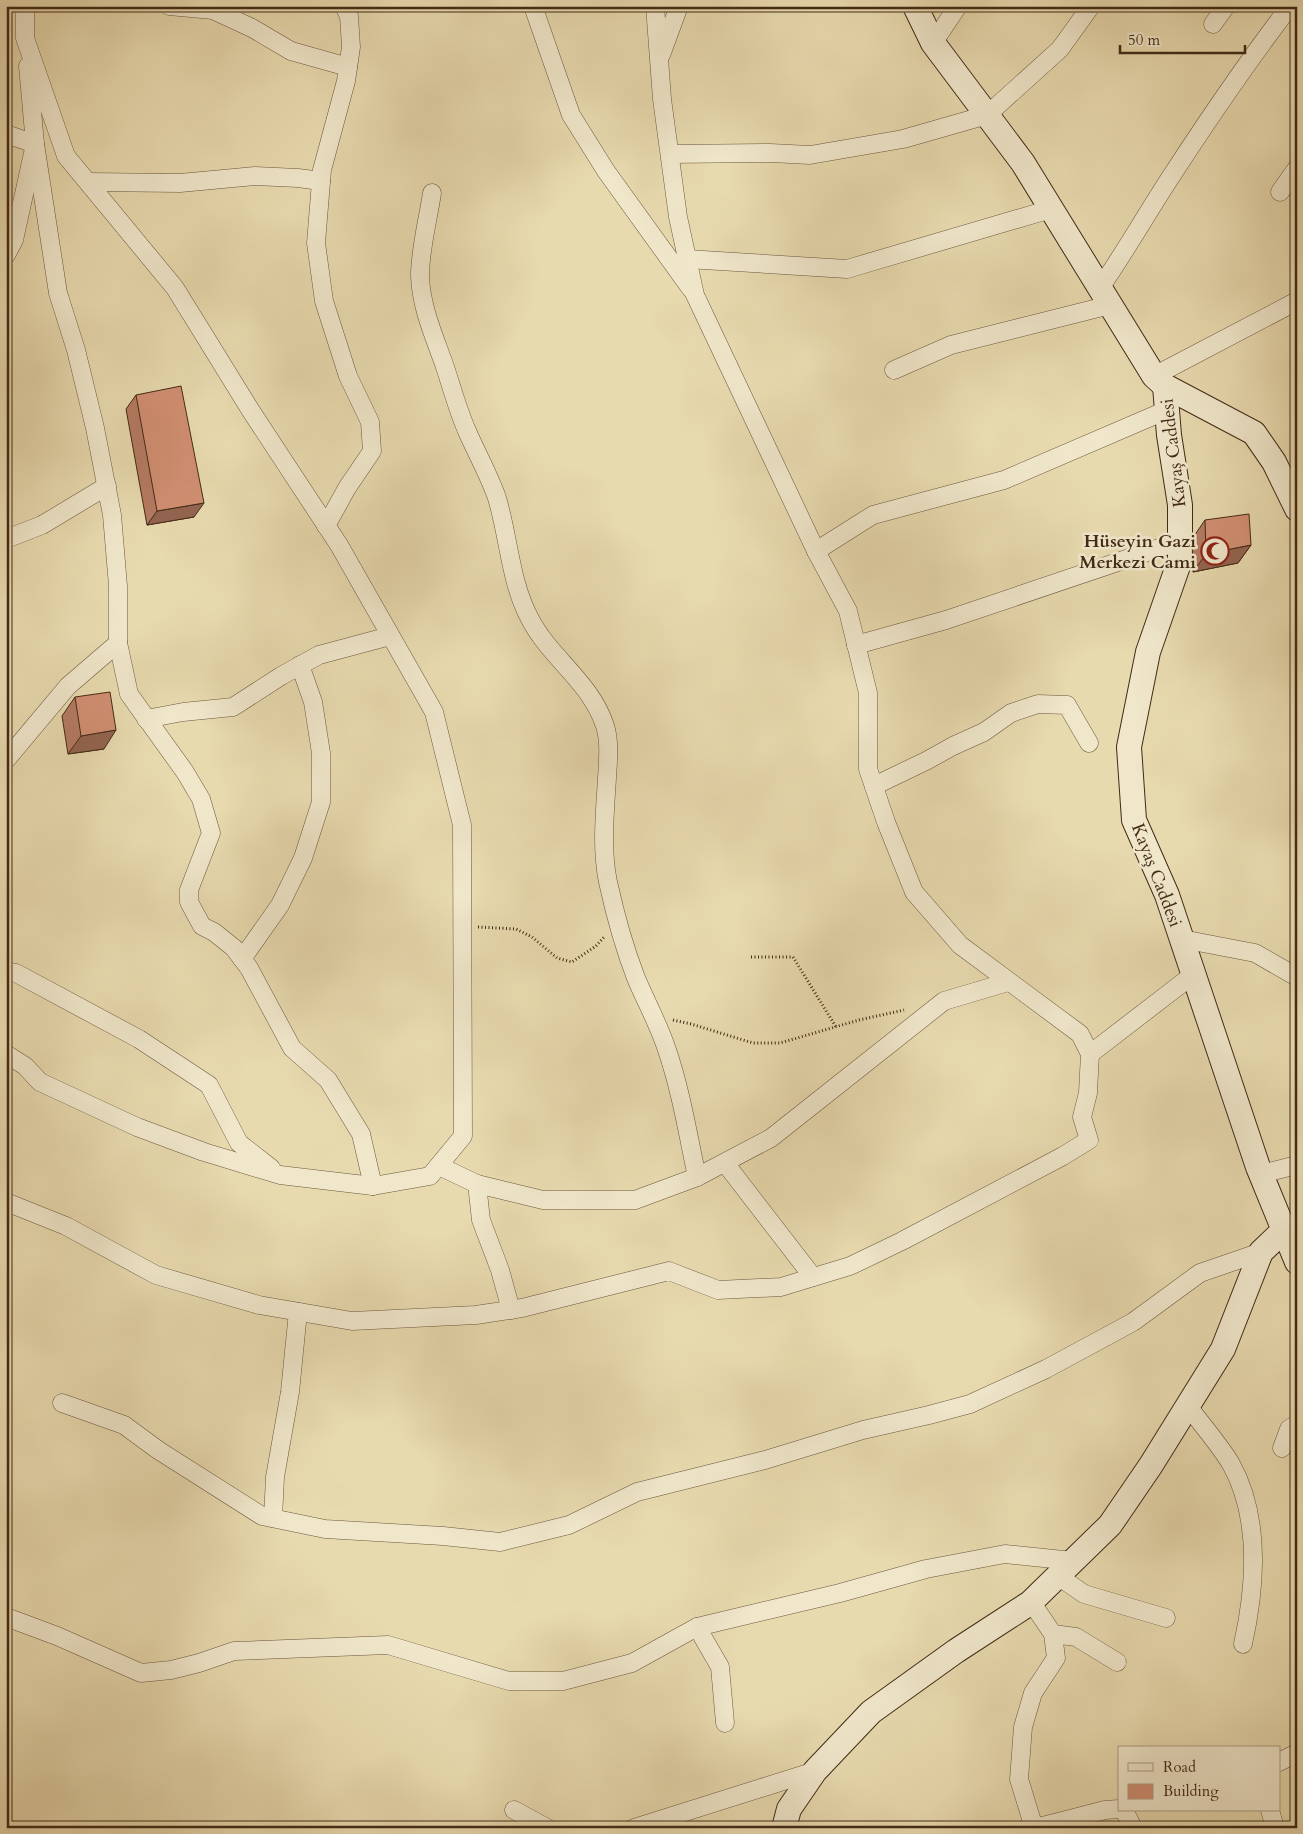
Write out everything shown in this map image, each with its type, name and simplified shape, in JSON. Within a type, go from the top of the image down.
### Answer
[{"type":"street","points":[[25,6],[25,38],[36,144],[58,293],[76,350],[95,428],[112,514],[116,559],[118,643],[129,694],[185,772],[201,799],[211,833],[189,890],[189,902],[202,926],[214,932],[234,948],[242,958],[292,1048],[328,1080],[360,1134],[373,1186]]},
{"type":"street","points":[[169,6],[213,10],[252,28],[291,51],[348,67]]},
{"type":"street","points":[[326,526],[347,488],[372,452],[370,422],[348,376],[324,301],[316,243],[322,170],[346,81],[351,47],[349,16],[344,6]]},
{"type":"street","points":[[533,6],[571,115],[606,171],[696,295]]},
{"type":"street","points":[[6,1202],[66,1226],[156,1275],[259,1305],[352,1320],[476,1316],[511,1310],[669,1272],[718,1290],[781,1287],[850,1266],[902,1241],[1063,1156],[1089,1140],[1082,1117],[1088,1093],[1090,1054],[1080,1034],[960,945],[914,892],[886,822],[868,769],[868,694],[848,611],[816,552],[696,295],[678,217],[662,99],[655,6]]},
{"type":"street","points":[[660,60],[679,6]]},
{"type":"street","points":[[915,6],[933,43],[1023,163],[1159,381],[1254,433],[1274,462],[1291,480],[1297,509]]},
{"type":"street","points":[[933,43],[958,6]]},
{"type":"street","points":[[670,154],[770,153],[810,155],[903,139],[987,115],[1060,49],[1091,6]]},
{"type":"street","points":[[1213,24],[1226,6]]},
{"type":"street","points":[[894,370],[951,345],[1105,297],[1124,253],[1176,168],[1290,6]]},
{"type":"street","points":[[6,1054],[25,1066],[40,1082],[137,1127],[204,1152],[280,1175],[373,1186],[430,1176],[463,1136],[462,825],[434,712],[326,526],[251,411],[175,288],[66,156],[25,38]]},
{"type":"street","points":[[6,134],[36,144]]},
{"type":"street","points":[[6,254],[14,240],[36,144]]},
{"type":"street","points":[[1280,192],[1297,168]]},
{"type":"street","points":[[88,182],[180,183],[255,176],[322,181]]},
{"type":"street","points":[[432,193],[421,259],[420,276],[425,308],[466,430],[491,481],[498,501],[514,577],[528,616],[543,640],[579,680],[599,712],[605,726],[608,744],[605,857],[608,880],[618,923],[636,978],[655,1018],[667,1051],[678,1088],[697,1177]]},
{"type":"street","points":[[687,259],[847,270],[1051,209]]},
{"type":"street","points":[[1159,381],[1297,301]]},
{"type":"street","name":"Kayaş Caddesi","points":[[1159,381],[1167,410],[1180,505],[1180,560],[1148,652],[1129,746],[1134,820],[1167,895],[1261,1174],[1297,1262]]},
{"type":"street","points":[[816,552],[873,516],[1004,480],[1167,410]]},
{"type":"street","points":[[6,539],[42,525],[107,486]]},
{"type":"street","points":[[856,645],[946,620],[1180,541]]},
{"type":"street","points":[[146,719],[183,712],[233,707],[319,655],[390,636]]},
{"type":"street","points":[[6,760],[68,686],[118,643]]},
{"type":"street","points":[[242,958],[280,905],[303,858],[321,802],[321,753],[313,702],[300,665]]},
{"type":"street","points":[[874,786],[984,732],[1011,713],[1038,704],[1067,706],[1089,743]]},
{"type":"street","points":[[1182,939],[1256,953],[1297,977]]},
{"type":"street","points":[[6,971],[16,974],[139,1039],[209,1085],[239,1143],[280,1175]]},
{"type":"street","points":[[1090,1054],[1194,974]]},
{"type":"street","points":[[439,1166],[477,1184],[543,1200],[635,1200],[697,1177],[771,1138],[944,1001],[1008,982]]},
{"type":"street","points":[[725,1162],[813,1277]]},
{"type":"street","points":[[1261,1174],[1297,1165]]},
{"type":"street","points":[[477,1184],[481,1220],[500,1270],[511,1310]]},
{"type":"street","points":[[62,1403],[124,1426],[158,1450],[262,1516],[325,1529],[443,1536],[500,1542],[569,1525],[636,1492],[765,1460],[863,1430],[970,1404],[1046,1369],[1133,1322],[1200,1273],[1261,1252],[1284,1230]]},
{"type":"street","points":[[784,1828],[790,1809],[815,1771],[871,1712],[956,1651],[1030,1603],[1110,1525],[1151,1465],[1223,1349],[1261,1252]]},
{"type":"street","points":[[273,1518],[275,1478],[290,1392],[298,1312]]},
{"type":"street","points":[[1188,1406],[1230,1464],[1245,1496],[1252,1530],[1253,1589],[1243,1644]]},
{"type":"street","points":[[1282,1448],[1288,1429],[1297,1424]]},
{"type":"street","points":[[6,1617],[57,1636],[141,1673],[171,1670],[234,1651],[388,1646],[509,1681],[563,1681],[632,1663],[698,1627],[840,1593],[926,1569],[1005,1554],[1066,1568],[1084,1594],[1166,1618]]},
{"type":"street","points":[[1030,1603],[1053,1634],[1056,1658],[1034,1693],[1023,1726],[1019,1779],[1034,1828],[1105,1810],[1118,1809]]},
{"type":"street","points":[[698,1627],[720,1668],[725,1723]]},
{"type":"street","points":[[1053,1634],[1076,1637],[1118,1662]]},
{"type":"street","points":[[1280,1762],[1297,1753]]},
{"type":"street","points":[[634,1828],[815,1771]]},
{"type":"street","points":[[514,1810],[547,1828]]},
{"type":"street","points":[[1125,1812],[1133,1828]]},
{"type":"street","points":[[1271,1812],[1275,1828]]},
{"type":"path","points":[[463,926],[516,929],[532,937],[557,958],[572,962],[596,946],[618,923]]},
{"type":"path","points":[[751,957],[793,957],[836,1027]]},
{"type":"path","points":[[655,1018],[691,1024],[753,1043],[780,1043],[906,1010]]},
{"type":"building","points":[[181,386],[204,503],[157,511],[136,395]]},
{"type":"building","points":[[1249,514],[1251,545],[1206,554],[1205,520]]},
{"type":"building","points":[[110,692],[116,730],[81,736],[75,697]]},
{"type":"place","name":"Hüseyin Gazi Merkezi Cami","points":[[1215,551]]}]
